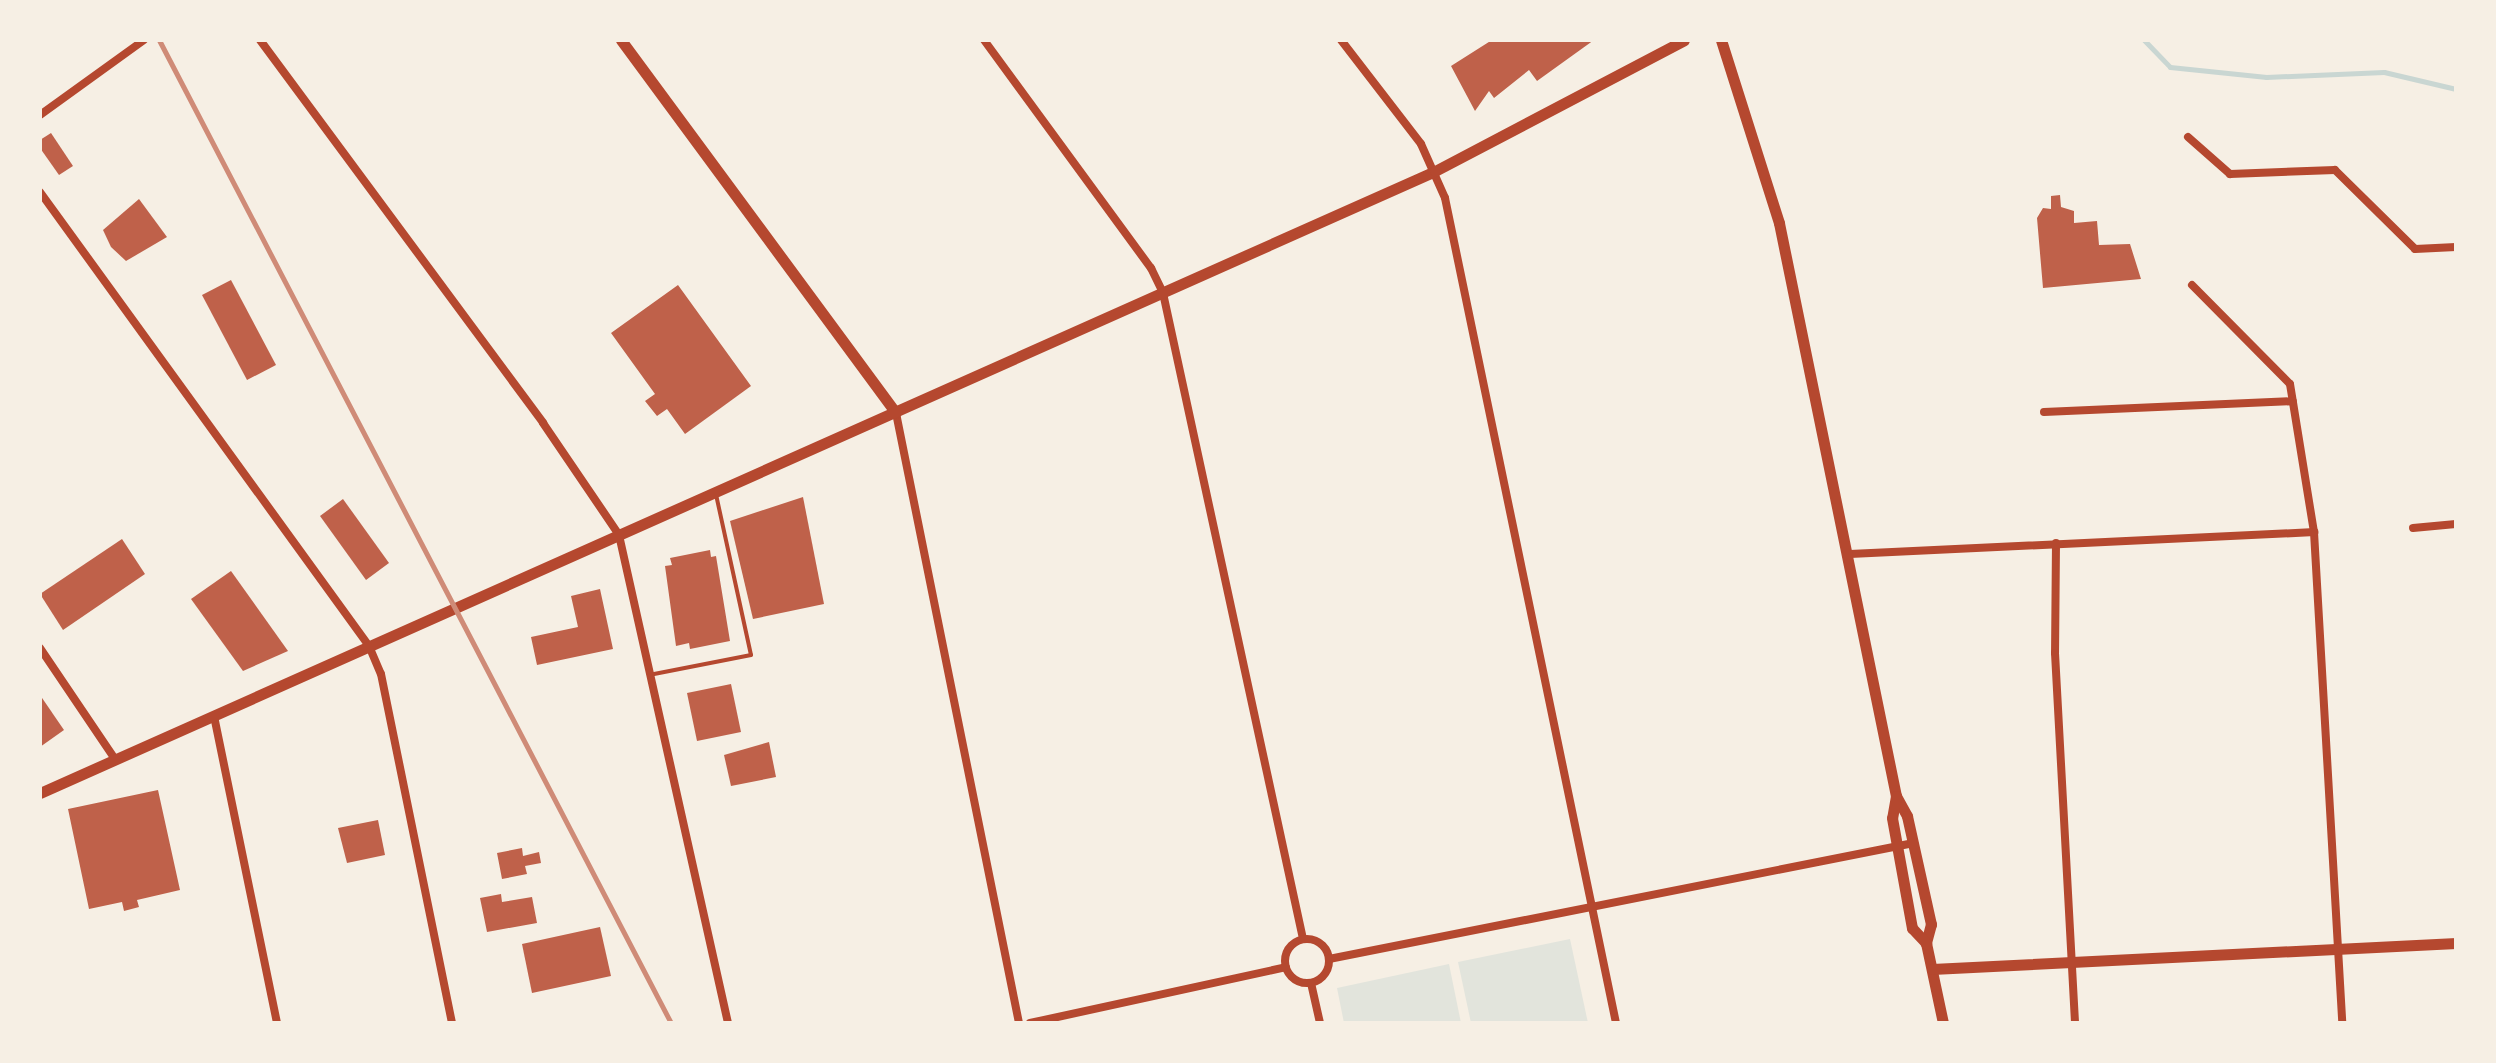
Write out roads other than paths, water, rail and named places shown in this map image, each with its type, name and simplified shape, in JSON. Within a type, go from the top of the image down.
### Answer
[{"type":"street","points":[[40,115],[144,40]]},
{"type":"street","points":[[260,40],[543,423],[619,535],[728,1023]]},
{"type":"street","points":[[621,40],[896,413],[1019,1023]]},
{"type":"street","points":[[984,40],[1151,268],[1163,293],[1303,939]]},
{"type":"street","points":[[1341,40],[1421,144],[1445,198],[1616,1023]]},
{"type":"street","points":[[40,793],[1435,171],[1684,40]]},
{"type":"street","points":[[1721,40],[1779,223],[1850,554],[1896,796],[1914,843],[1931,924],[1926,943],[1943,1023]]},
{"type":"street","points":[[2188,137],[2230,174],[2335,170],[2415,249],[2456,247]]},
{"type":"street","points":[[40,192],[369,646],[381,674],[452,1023]]},
{"type":"street","points":[[2192,285],[2290,384],[2314,532],[2342,1023]]},
{"type":"street","points":[[2044,412],[2293,401]]},
{"type":"street","points":[[2413,528],[2456,524]]},
{"type":"street","points":[[1850,554],[2314,532]]},
{"type":"street","points":[[2056,543],[2055,653],[2075,1023]]},
{"type":"street","points":[[40,648],[115,759]]},
{"type":"street","points":[[214,716],[277,1023]]},
{"type":"street","points":[[1896,796],[1892,818],[1912,928],[1926,943]]},
{"type":"street","points":[[1329,959],[1593,910],[1914,843]]},
{"type":"street","points":[[1303,939],[1319,942],[1329,959],[1324,974],[1311,983],[1298,982],[1286,967],[1287,950],[1303,939]]},
{"type":"street","points":[[1932,969],[2456,943]]},
{"type":"street","points":[[1030,1023],[1286,967]]},
{"type":"street","points":[[1311,983],[1320,1023]]},
{"type":"lane","points":[[649,675],[751,655],[716,492]]},
{"type":"waterway","points":[[2144,40],[2170,67],[2266,77],[2384,72],[2456,89]]},
{"type":"railway","points":[[159,40],[671,1023]]}]
